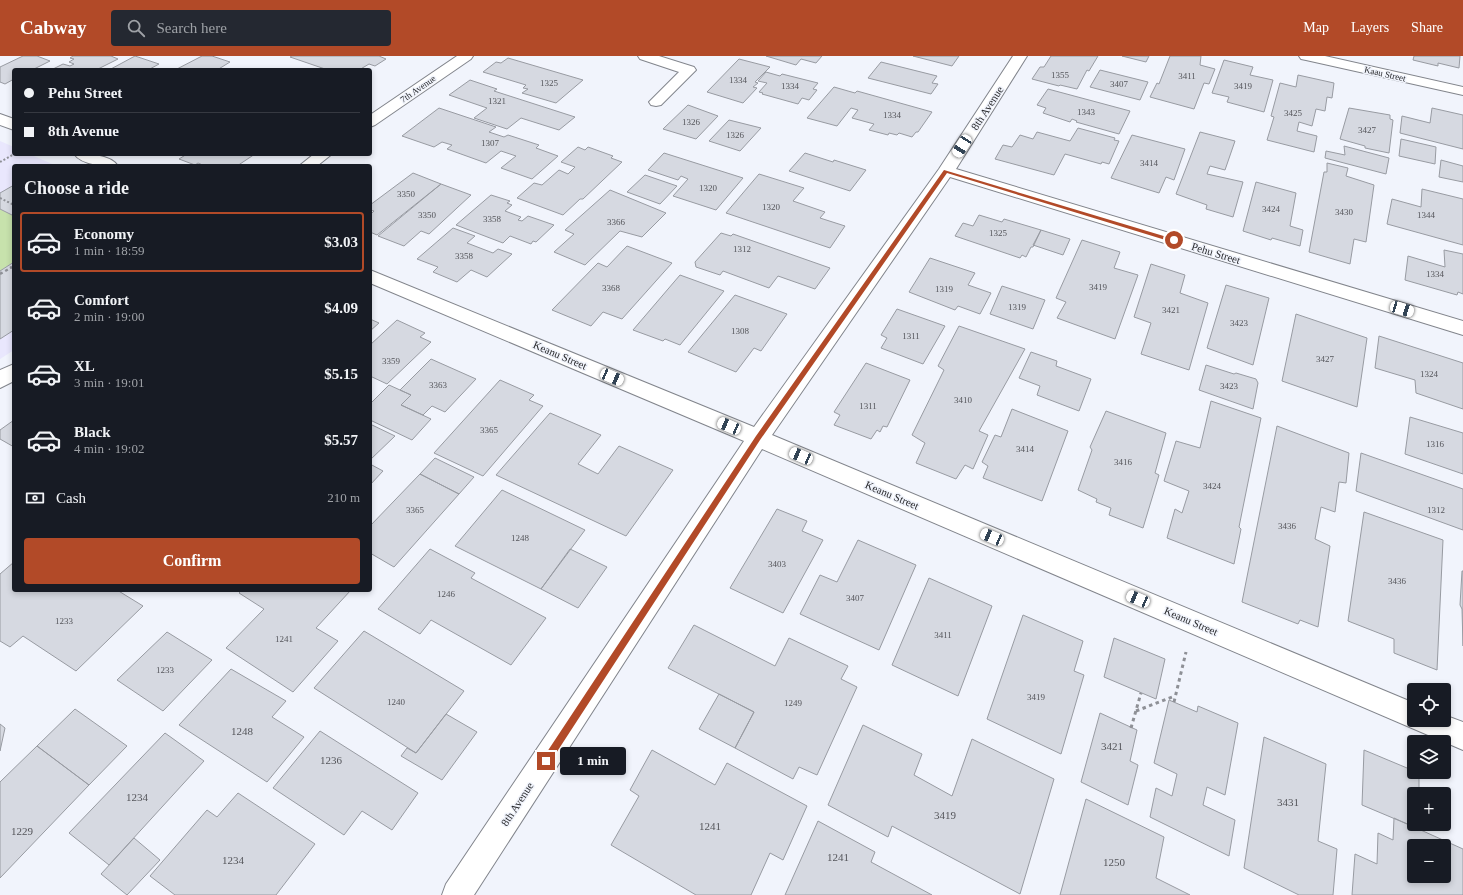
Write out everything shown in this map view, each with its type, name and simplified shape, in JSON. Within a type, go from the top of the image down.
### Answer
[{"type":"street","name":"7th Avenue","points":[[372,121],[466,56]]},
{"type":"street","points":[[646,56],[689,70],[656,102]]},
{"type":"street","name":"8th Avenue","points":[[457,895],[758,438],[946,171],[1020,56]]},
{"type":"street","name":"Kaau Street","points":[[1306,56],[1463,91]]},
{"type":"street","points":[[0,118],[12,123]]},
{"type":"street","points":[[87,156],[105,164]]},
{"type":"street","points":[[310,164],[321,156]]},
{"type":"street","name":"Pehu Street","points":[[946,171],[1463,328]]},
{"type":"street","name":"Keanu Street","points":[[372,277],[758,438],[1407,713]]},
{"type":"street","points":[[0,380],[12,372]]},
{"type":"street","points":[[1441,727],[1463,736]]},
{"type":"path","points":[[0,162],[12,155]]},
{"type":"path","points":[[0,198],[12,204]]},
{"type":"path","points":[[0,274],[12,267]]},
{"type":"path","points":[[1174,702],[1187,648]]},
{"type":"path","points":[[1132,728],[1141,693]]},
{"type":"path","points":[[1136,711],[1176,696]]},
{"type":"shaded area","points":[[0,141],[12,146],[12,156],[34,156],[52,164],[12,164],[12,351],[0,359]]},
{"type":"green space","points":[[0,209],[12,215],[12,263],[0,271]]},
{"type":"building","points":[[23,56],[37,56],[50,61],[36,68],[12,68],[12,80],[5,84],[0,82],[0,67]]},
{"type":"building","points":[[73,56],[111,56],[118,59],[100,68],[55,68],[63,64],[70,66],[74,64],[69,62],[74,59],[70,58]]},
{"type":"building","points":[[135,56],[159,64],[152,68],[113,68]]},
{"type":"building","points":[[202,56],[212,56],[230,62],[220,68],[179,68]]},
{"type":"building","points":[[379,56],[386,59],[375,66],[369,64],[362,68],[322,68],[290,57]]},
{"type":"building","points":[[766,56],[822,56],[816,63],[801,59],[796,65]]},
{"type":"building","points":[[913,56],[959,56],[952,66]]},
{"type":"building","points":[[1051,56],[1098,56],[1089,71],[1087,70],[1077,89],[1032,79],[1040,67],[1044,67]]},
{"type":"building","points":[[1122,56],[1149,56],[1146,62]]},
{"type":"building","points":[[1170,56],[1201,56],[1200,65],[1215,69],[1209,84],[1204,83],[1194,109],[1150,97],[1157,83],[1159,84]]},
{"type":"building","points":[[1414,56],[1460,56],[1459,68],[1438,63],[1438,66],[1413,60]]},
{"type":"building","points":[[508,58],[583,80],[556,103],[522,93],[528,89],[523,88],[526,85],[483,72],[496,62],[501,63]]},
{"type":"building","points":[[739,59],[770,67],[755,82],[758,83],[753,87],[757,88],[743,103],[707,92]]},
{"type":"building","points":[[1224,60],[1253,67],[1250,75],[1273,80],[1264,112],[1227,102],[1229,97],[1212,93]]},
{"type":"building","points":[[881,62],[937,76],[932,83],[938,84],[931,94],[868,78]]},
{"type":"building","points":[[1100,70],[1148,82],[1140,100],[1090,87]]},
{"type":"building","points":[[766,72],[780,76],[782,74],[818,83],[813,89],[817,90],[809,100],[802,98],[798,104],[762,94],[763,93],[759,92],[767,83],[758,81]]},
{"type":"building","points":[[1298,75],[1334,83],[1332,98],[1327,97],[1325,111],[1316,109],[1312,126],[1299,122],[1297,131],[1317,136],[1314,152],[1267,140],[1274,117],[1271,116],[1280,83],[1296,87]]},
{"type":"building","points":[[470,80],[497,89],[494,91],[575,117],[559,130],[521,118],[507,129],[474,118],[487,108],[449,95]]},
{"type":"building","points":[[834,87],[855,93],[857,91],[932,112],[918,132],[916,132],[912,137],[899,133],[897,135],[889,133],[888,135],[869,130],[874,124],[852,118],[858,110],[851,108],[837,126],[807,118]]},
{"type":"building","points":[[1048,89],[1130,111],[1119,134],[1076,122],[1077,121],[1072,119],[1070,122],[1043,113],[1046,108],[1037,105]]},
{"type":"building","points":[[688,105],[718,116],[696,139],[663,129]]},
{"type":"building","points":[[439,108],[496,127],[489,132],[504,137],[508,135],[539,145],[536,148],[558,156],[532,179],[501,168],[516,156],[501,151],[486,163],[447,149],[452,145],[442,142],[434,147],[402,136]]},
{"type":"building","points":[[1349,108],[1390,115],[1390,119],[1393,120],[1389,153],[1365,148],[1365,146],[1340,139]]},
{"type":"building","points":[[1432,108],[1463,115],[1463,149],[1400,133],[1402,116],[1430,123]]},
{"type":"building","points":[[729,120],[761,128],[740,151],[709,141]]},
{"type":"building","points":[[1078,128],[1115,138],[1114,140],[1119,141],[1109,164],[1102,162],[1101,164],[1065,154],[1054,175],[995,159],[1003,145],[1012,147],[1020,135],[1033,139],[1037,132],[1070,141]]},
{"type":"building","points":[[1200,132],[1235,141],[1225,170],[1210,166],[1207,174],[1243,182],[1233,217],[1206,209],[1207,205],[1176,194]]},
{"type":"building","points":[[1132,135],[1185,149],[1174,180],[1166,177],[1159,193],[1111,178]]},
{"type":"building","points":[[1401,139],[1436,147],[1435,164],[1399,156]]},
{"type":"building","points":[[1344,146],[1389,158],[1386,174],[1325,158],[1326,151],[1345,155]]},
{"type":"building","points":[[578,147],[585,150],[588,147],[613,156],[611,158],[622,162],[583,199],[580,199],[563,215],[517,198],[534,183],[542,185],[559,170],[568,174],[575,167],[561,162]]},
{"type":"building","points":[[664,153],[743,178],[716,210],[673,196],[688,179],[681,176],[678,180],[648,170]]},
{"type":"building","points":[[805,153],[866,170],[850,191],[789,171]]},
{"type":"building","points":[[184,156],[252,156],[240,164],[192,164],[179,159]]},
{"type":"building","points":[[1441,160],[1463,166],[1463,182],[1439,177]]},
{"type":"building","points":[[1327,163],[1348,168],[1346,176],[1374,185],[1366,242],[1354,239],[1350,264],[1309,252],[1324,172],[1327,172]]},
{"type":"building","points":[[413,173],[441,184],[377,235],[372,233],[372,213],[374,211],[372,210],[372,204]]},
{"type":"building","points":[[759,174],[804,188],[793,201],[825,212],[820,218],[845,226],[830,248],[726,213]]},
{"type":"building","points":[[645,175],[677,186],[660,204],[627,192]]},
{"type":"building","points":[[1256,182],[1296,193],[1290,226],[1303,230],[1300,246],[1272,238],[1271,240],[1243,231]]},
{"type":"building","points":[[441,184],[471,195],[429,234],[421,231],[404,246],[378,236]]},
{"type":"building","points":[[12,186],[12,215],[0,209],[0,193]]},
{"type":"building","points":[[1422,189],[1463,199],[1463,245],[1387,224],[1392,199],[1421,207]]},
{"type":"building","points":[[610,190],[666,213],[642,237],[620,231],[585,265],[554,252],[574,234],[565,230]]},
{"type":"building","points":[[491,195],[510,201],[507,203],[512,205],[505,211],[521,217],[518,220],[522,221],[528,216],[554,225],[536,242],[533,241],[531,244],[510,236],[503,243],[456,225]]},
{"type":"building","points":[[979,215],[1002,222],[1004,219],[1041,230],[1033,247],[1031,247],[1026,257],[1022,255],[1020,258],[955,236],[963,223],[973,226]]},
{"type":"building","points":[[453,228],[475,236],[467,243],[493,253],[498,249],[512,254],[487,277],[471,270],[457,282],[433,272],[438,267],[417,259]]},
{"type":"building","points":[[1041,230],[1070,239],[1063,255],[1033,245]]},
{"type":"building","points":[[721,233],[731,236],[733,234],[830,268],[815,289],[778,276],[769,288],[723,271],[720,275],[696,267],[695,262]]},
{"type":"building","points":[[1082,240],[1120,252],[1114,268],[1138,275],[1115,339],[1057,318],[1066,302],[1056,298]]},
{"type":"building","points":[[627,246],[672,263],[622,319],[603,312],[591,326],[552,310],[598,263],[607,267]]},
{"type":"building","points":[[1444,250],[1463,254],[1463,294],[1458,292],[1457,295],[1405,280],[1408,256],[1445,267]]},
{"type":"building","points":[[930,258],[975,273],[968,285],[991,293],[980,314],[958,306],[955,310],[909,292]]},
{"type":"building","points":[[12,263],[12,331],[0,339],[0,271]]},
{"type":"building","points":[[1151,264],[1185,275],[1180,293],[1208,303],[1189,370],[1141,354],[1151,323],[1134,317]]},
{"type":"building","points":[[680,275],[724,291],[680,345],[665,339],[663,341],[633,330]]},
{"type":"building","points":[[1226,285],[1269,298],[1253,365],[1207,348]]},
{"type":"building","points":[[1002,286],[1045,300],[1033,329],[990,314]]},
{"type":"building","points":[[735,295],[787,314],[761,351],[754,348],[736,372],[688,352]]},
{"type":"building","points":[[897,309],[945,326],[923,364],[881,348],[887,338],[881,335]]},
{"type":"building","points":[[1296,314],[1367,338],[1357,407],[1282,381]]},
{"type":"building","points":[[372,320],[379,323],[372,329]]},
{"type":"building","points":[[397,320],[425,333],[420,337],[431,342],[387,384],[372,377],[372,343]]},
{"type":"building","points":[[959,326],[1025,349],[979,431],[988,435],[973,469],[965,465],[956,479],[916,463],[925,443],[912,435],[944,370],[938,366]]},
{"type":"building","points":[[1379,336],[1463,363],[1463,409],[1416,393],[1415,380],[1375,368]]},
{"type":"building","points":[[1031,352],[1057,361],[1056,366],[1091,379],[1079,411],[1037,395],[1040,386],[1019,378]]},
{"type":"building","points":[[431,359],[476,379],[445,412],[432,406],[423,415],[401,405],[411,395],[400,390]]},
{"type":"building","points":[[866,363],[910,380],[887,427],[883,426],[880,432],[877,430],[871,439],[834,425],[840,415],[834,412]]},
{"type":"building","points":[[1206,365],[1256,379],[1258,383],[1253,409],[1199,390]]},
{"type":"building","points":[[500,380],[534,395],[529,400],[543,406],[483,476],[434,453]]},
{"type":"building","points":[[389,385],[411,395],[401,405],[431,419],[412,440],[372,421],[372,402]]},
{"type":"building","points":[[1211,401],[1261,418],[1239,527],[1241,529],[1234,564],[1167,538],[1175,509],[1182,513],[1189,491],[1164,481],[1176,441],[1200,448]]},
{"type":"building","points":[[1012,409],[1068,431],[1042,501],[983,478],[988,466],[982,462],[995,435],[1001,437]]},
{"type":"building","points":[[1106,411],[1166,433],[1155,473],[1159,475],[1143,528],[1109,515],[1111,508],[1096,502],[1097,499],[1078,490],[1092,450],[1090,447]]},
{"type":"building","points":[[550,413],[601,435],[578,464],[598,474],[619,446],[673,470],[626,536],[496,475]]},
{"type":"building","points":[[1410,417],[1463,433],[1463,474],[1405,454]]},
{"type":"building","points":[[12,421],[12,446],[0,439],[0,430]]},
{"type":"building","points":[[372,425],[395,436],[372,458]]},
{"type":"building","points":[[1277,426],[1349,453],[1346,483],[1339,482],[1335,512],[1321,507],[1315,539],[1330,546],[1318,627],[1300,620],[1298,624],[1242,602]]},
{"type":"building","points":[[1361,453],[1463,489],[1463,530],[1356,491]]},
{"type":"building","points":[[435,458],[474,477],[459,494],[420,474]]},
{"type":"building","points":[[372,465],[383,471],[372,483]]},
{"type":"building","points":[[420,474],[459,494],[394,567],[372,554],[372,524]]},
{"type":"building","points":[[502,490],[585,530],[541,589],[455,546]]},
{"type":"building","points":[[777,509],[807,521],[802,531],[823,540],[783,613],[730,588]]},
{"type":"building","points":[[1364,512],[1443,540],[1437,670],[1394,653],[1394,639],[1348,621]]},
{"type":"building","points":[[858,540],[916,565],[879,650],[800,614],[820,575],[837,582]]},
{"type":"building","points":[[430,549],[475,573],[471,578],[546,618],[511,665],[431,620],[420,634],[378,609]]},
{"type":"building","points":[[570,549],[607,567],[578,608],[541,589]]},
{"type":"building","points":[[12,564],[12,592],[120,592],[143,606],[76,671],[23,636],[10,647],[0,641],[0,574]]},
{"type":"building","points":[[1462,571],[1463,646],[1462,609],[1460,605]]},
{"type":"building","points":[[929,578],[992,606],[958,696],[892,665]]},
{"type":"building","points":[[349,592],[316,628],[338,641],[293,692],[226,648],[264,609],[239,593]]},
{"type":"building","points":[[1023,615],[1083,641],[1074,671],[1084,675],[1061,754],[987,719]]},
{"type":"building","points":[[694,625],[775,666],[789,638],[848,666],[841,679],[857,687],[817,775],[799,767],[793,779],[735,748],[754,712],[668,668]]},
{"type":"building","points":[[364,631],[464,691],[416,753],[314,688]]},
{"type":"building","points":[[167,632],[212,660],[163,711],[117,680]]},
{"type":"building","points":[[1114,638],[1165,659],[1156,699],[1104,677]]},
{"type":"building","points":[[231,669],[286,701],[272,717],[304,737],[267,782],[179,725]]},
{"type":"building","points":[[719,694],[754,712],[735,748],[699,729]]},
{"type":"building","points":[[1169,700],[1197,712],[1198,706],[1238,723],[1225,795],[1207,787],[1203,805],[1235,820],[1229,856],[1150,817],[1156,788],[1172,796],[1177,774],[1154,763]]},
{"type":"building","points":[[75,709],[127,746],[89,785],[37,746]]},
{"type":"building","points":[[1100,713],[1137,730],[1130,761],[1138,765],[1128,805],[1081,782]]},
{"type":"building","points":[[446,714],[477,732],[442,780],[401,756],[407,748],[416,753]]},
{"type":"building","points":[[0,724],[5,728],[0,751]]},
{"type":"building","points":[[863,725],[922,754],[914,775],[952,796],[972,739],[1054,779],[1020,894],[892,826],[888,837],[828,805]]},
{"type":"building","points":[[320,731],[418,793],[392,830],[362,811],[344,835],[273,788]]},
{"type":"building","points":[[165,733],[204,761],[109,865],[69,833]]},
{"type":"building","points":[[1264,737],[1326,764],[1318,841],[1337,849],[1333,895],[1299,895],[1244,868]]},
{"type":"building","points":[[37,746],[89,785],[0,878],[0,782]]},
{"type":"building","points":[[652,750],[715,785],[727,763],[807,806],[783,860],[770,853],[751,895],[696,895],[611,845],[639,796],[630,790]]},
{"type":"building","points":[[1364,750],[1407,768],[1407,779],[1419,779],[1419,787],[1407,787],[1407,824],[1362,805]]},
{"type":"building","points":[[238,793],[315,844],[276,895],[175,895],[150,876],[207,810],[217,817]]},
{"type":"building","points":[[1086,799],[1164,837],[1156,878],[1190,895],[1060,895]]},
{"type":"building","points":[[1394,818],[1407,824],[1407,831],[1423,831],[1441,839],[1407,839],[1407,883],[1451,883],[1451,844],[1463,849],[1463,895],[1352,895],[1355,854],[1377,864],[1378,833],[1393,840]]},
{"type":"building","points":[[818,821],[875,852],[871,862],[932,895],[785,895]]},
{"type":"building","points":[[134,838],[160,860],[127,895],[101,874]]},
{"type":"route","points":[[546,761],[758,438],[946,171],[1174,240]]}]
